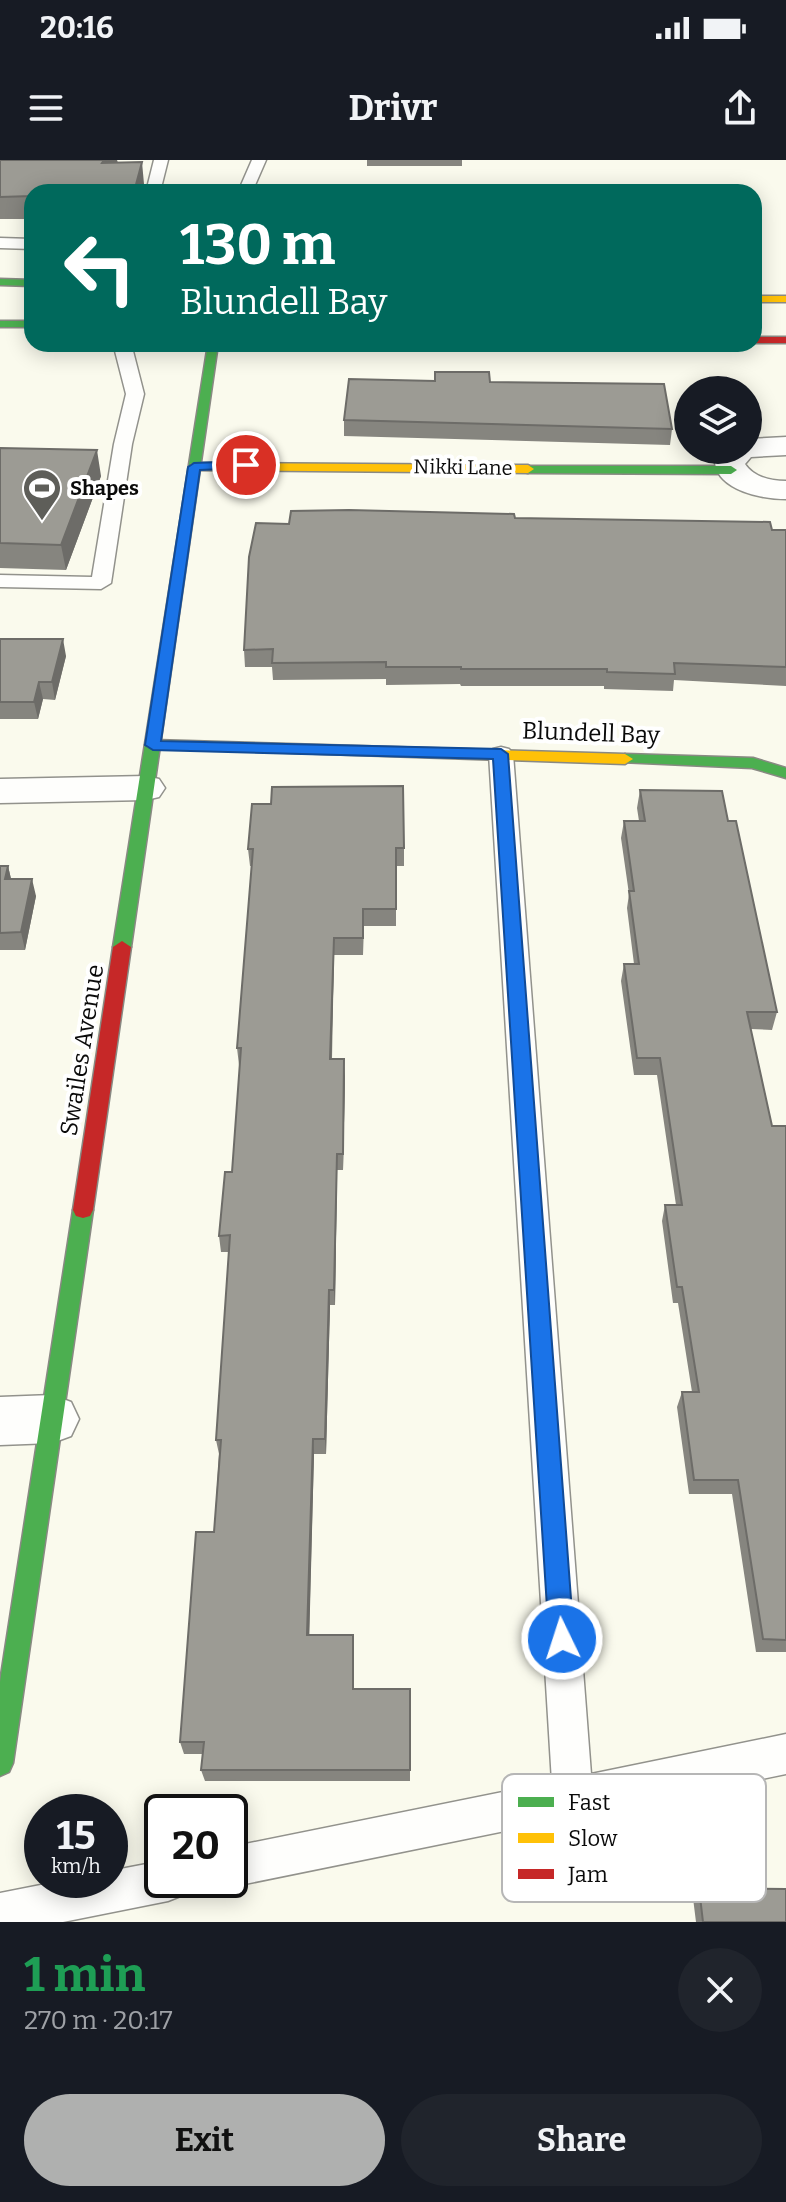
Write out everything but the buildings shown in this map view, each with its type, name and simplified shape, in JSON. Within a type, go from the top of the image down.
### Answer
[{"type":"street","points":[[0,282],[24,283]]},
{"type":"street","points":[[762,299],[786,299]]},
{"type":"street","points":[[0,324],[24,324]]},
{"type":"street","points":[[762,340],[786,340]]},
{"type":"street","name":"Swailes Avenue","points":[[0,1763],[212,352]]},
{"type":"street","name":"Nikki Lane","points":[[762,451],[786,446]]},
{"type":"street","name":"Nikki Lane","points":[[194,467],[674,457]]},
{"type":"street","name":"Nikki Lane","points":[[743,464],[749,483],[786,490]]},
{"type":"street","name":"Blundell Bay","points":[[153,745],[753,763],[786,773]]},
{"type":"street","points":[[0,791],[146,788]]},
{"type":"street","points":[[0,1421],[52,1419]]},
{"type":"lane","points":[[155,184],[161,160]]},
{"type":"lane","points":[[248,184],[259,160]]},
{"type":"lane","points":[[0,243],[24,244]]},
{"type":"lane","points":[[0,581],[101,583],[123,444],[135,394],[124,352]]},
{"type":"lane","points":[[501,754],[571,1774]]},
{"type":"lane","points":[[687,1774],[786,1754]]},
{"type":"lane","points":[[248,1863],[502,1811]]},
{"type":"lane","points":[[0,1914],[144,1885]]},
{"type":"traffic: fast","points":[[0,282],[24,283]]},
{"type":"traffic: fast","points":[[0,324],[24,324]]},
{"type":"traffic: fast","points":[[122,947],[212,352]]},
{"type":"traffic: fast","points":[[528,469],[731,470]]},
{"type":"traffic: fast","points":[[625,759],[753,763],[786,773]]},
{"type":"traffic: fast","points":[[0,1763],[83,1210]]},
{"type":"traffic: slow","points":[[762,299],[786,299]]},
{"type":"traffic: slow","points":[[194,467],[528,469]]},
{"type":"traffic: slow","points":[[153,745],[625,759]]},
{"type":"traffic: jam","points":[[762,340],[786,340]]},
{"type":"traffic: jam","points":[[83,1210],[122,947]]},
{"type":"place","name":"Shapes","points":[[42,522]]},
{"type":"route","points":[[246,465],[194,467],[153,745],[501,754],[562,1639]]}]
